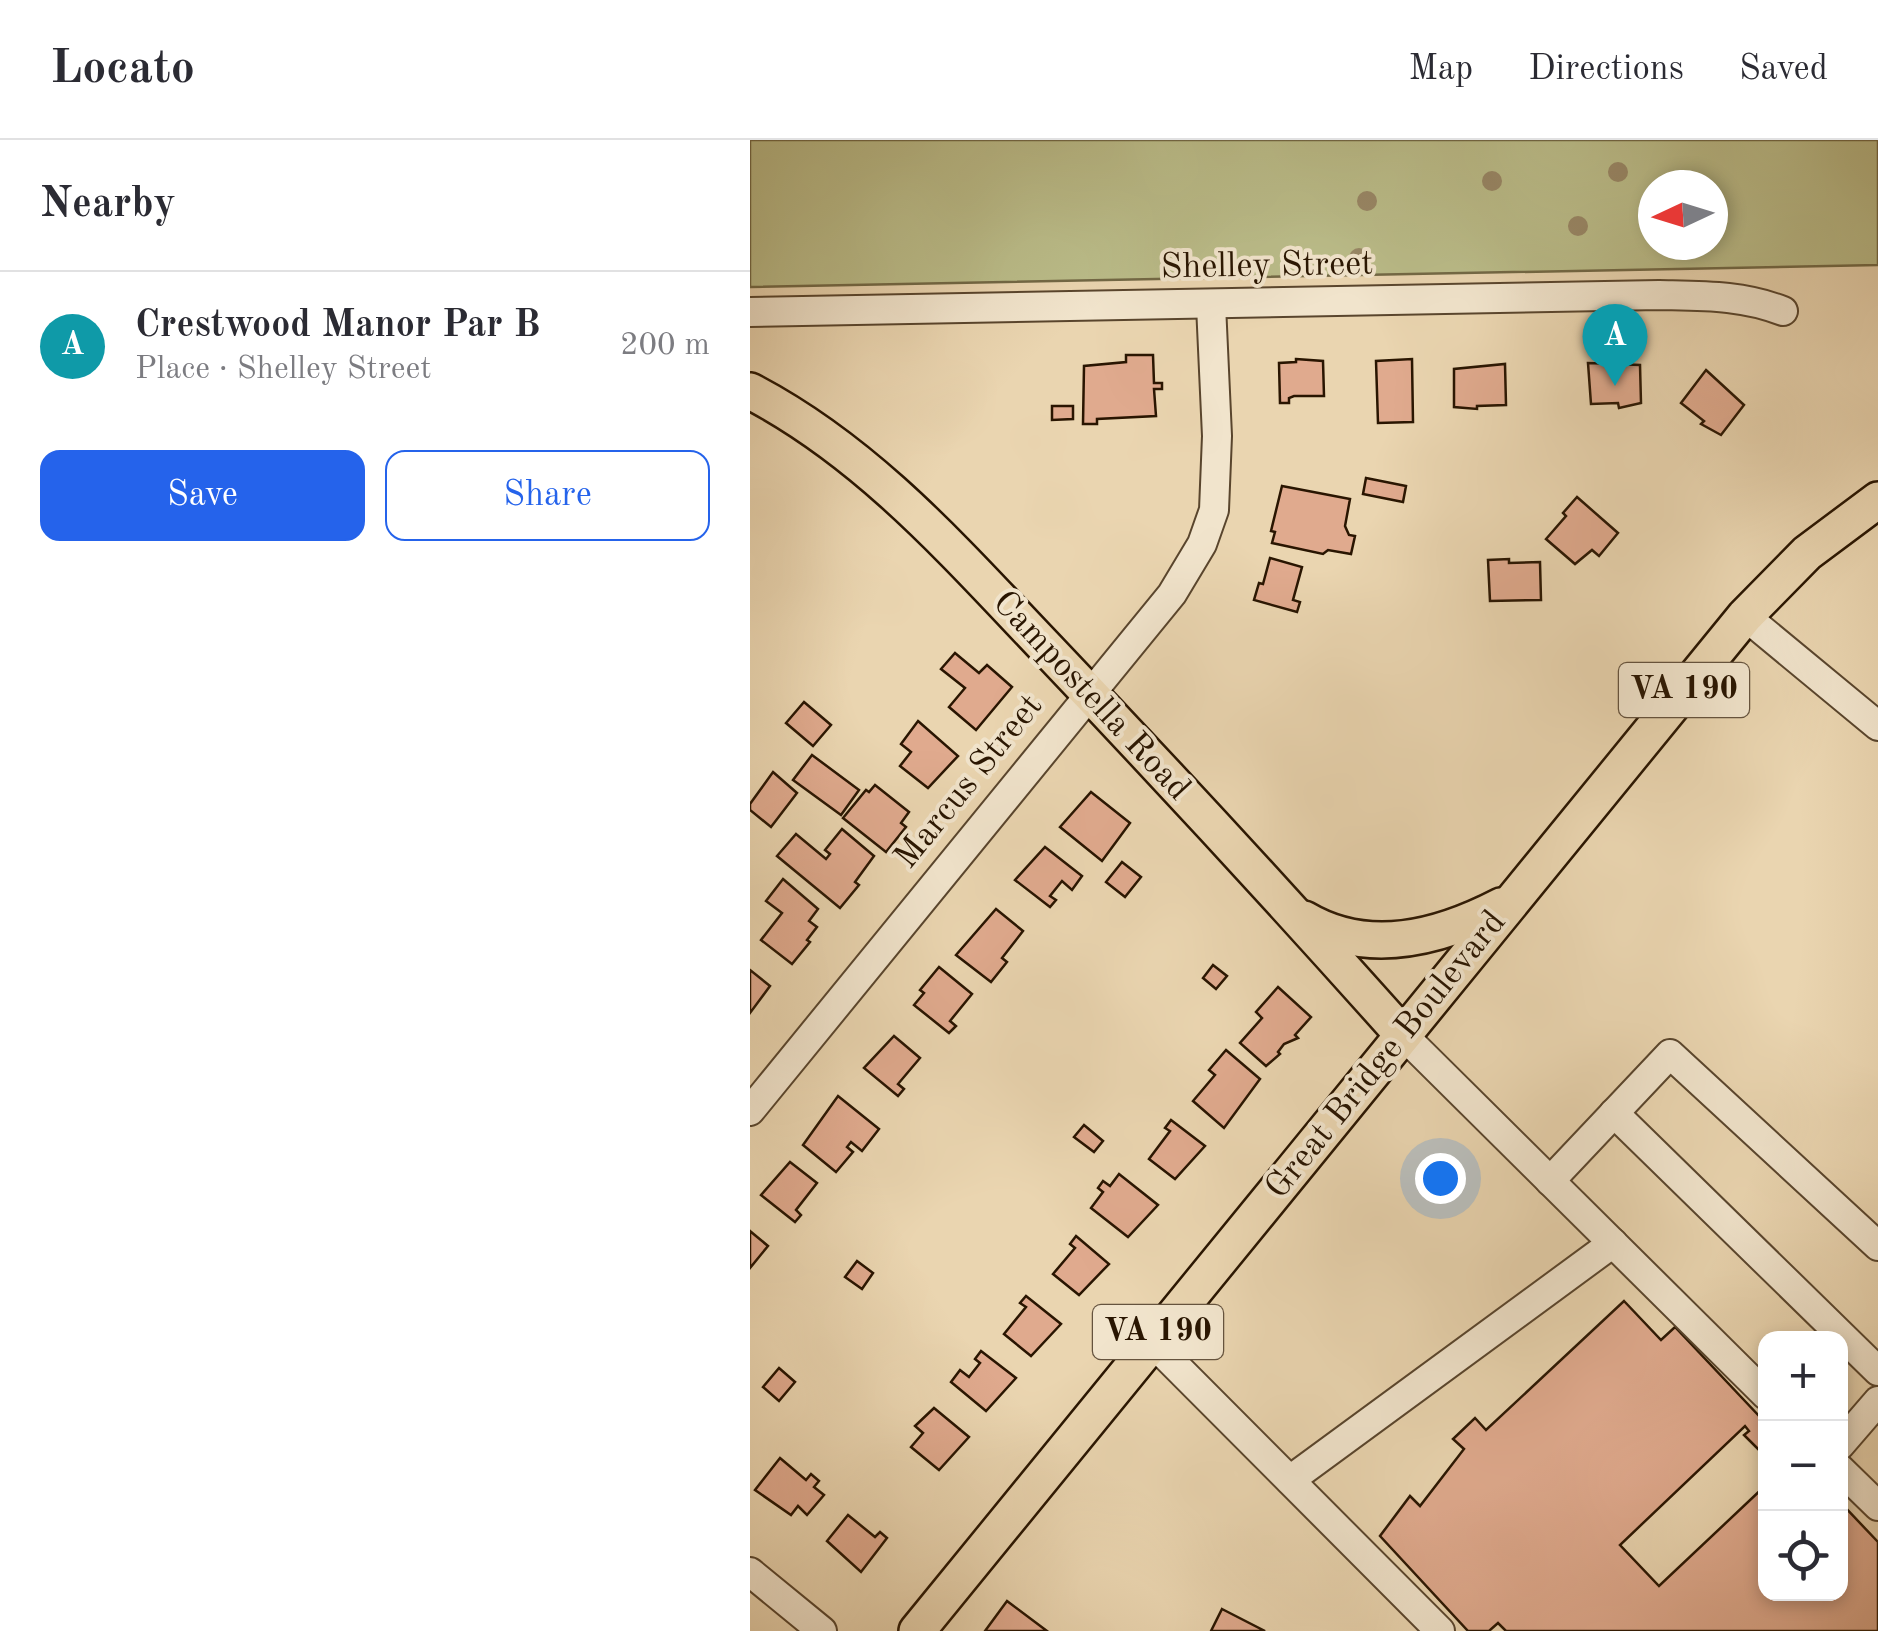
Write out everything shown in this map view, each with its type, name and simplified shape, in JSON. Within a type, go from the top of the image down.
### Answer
[{"type":"main road","name":"Campostella Road","points":[[750,390],[816,430],[902,498],[1090,694],[1403,1035]]},
{"type":"main road","name":"Great Bridge Boulevard","points":[[917,1631],[1745,616],[1807,553],[1878,500]]},
{"type":"main road","points":[[1290,910],[1345,937],[1377,941],[1418,938],[1460,927],[1512,901]]},
{"type":"street","name":"Shelley Street","points":[[750,312],[1714,296],[1754,300],[1783,311]]},
{"type":"street","name":"Marcus Street","points":[[750,1110],[1172,594],[1202,544],[1214,510],[1217,436],[1211,305]]},
{"type":"street","points":[[1745,616],[1878,726]]},
{"type":"street","points":[[1403,1035],[1758,1387]]},
{"type":"street","points":[[1550,1180],[1670,1054],[1878,1246]]},
{"type":"street","points":[[1614,1113],[1878,1370]]},
{"type":"street","points":[[1290,1480],[1613,1243]]},
{"type":"street","points":[[1151,1341],[1440,1631]]},
{"type":"street","points":[[1848,1436],[1878,1402]]},
{"type":"street","points":[[1848,1477],[1878,1506]]},
{"type":"street","points":[[750,1572],[822,1631]]},
{"type":"green space","points":[[750,140],[1878,140],[1878,265],[750,287]]},
{"type":"building","points":[[1126,355],[1153,355],[1154,383],[1162,383],[1162,389],[1154,389],[1156,416],[1097,419],[1097,424],[1083,424],[1084,366],[1126,362]]},
{"type":"building","points":[[1296,359],[1323,361],[1324,396],[1294,396],[1289,403],[1280,403],[1279,363]]},
{"type":"building","points":[[1412,359],[1413,422],[1378,423],[1376,361]]},
{"type":"building","points":[[1588,363],[1640,365],[1641,403],[1619,408],[1618,403],[1591,404]]},
{"type":"building","points":[[1505,364],[1506,405],[1454,407],[1454,369]]},
{"type":"building","points":[[1706,370],[1744,405],[1721,435],[1701,424],[1704,421],[1681,403]]},
{"type":"building","points":[[1052,406],[1073,406],[1073,419],[1052,420]]},
{"type":"building","points":[[1366,478],[1406,486],[1403,502],[1363,494]]},
{"type":"building","points":[[1282,486],[1350,499],[1345,526],[1349,535],[1355,536],[1351,554],[1328,550],[1323,554],[1272,543],[1275,532],[1271,531]]},
{"type":"building","points":[[1577,497],[1618,533],[1599,556],[1592,550],[1575,564],[1546,539]]},
{"type":"building","points":[[1270,558],[1302,567],[1293,600],[1300,602],[1297,612],[1254,600]]},
{"type":"building","points":[[1509,559],[1509,563],[1540,562],[1541,600],[1490,601],[1488,560]]},
{"type":"building","points":[[955,653],[979,673],[987,665],[1012,687],[976,730],[949,707],[965,688],[941,669]]},
{"type":"building","points":[[804,702],[831,725],[813,746],[786,723]]},
{"type":"building","points":[[918,721],[958,756],[928,788],[900,766],[911,752],[901,744]]},
{"type":"building","points":[[812,755],[859,790],[841,815],[793,780]]},
{"type":"building","points":[[773,772],[797,793],[771,827],[750,810],[750,804]]},
{"type":"building","points":[[875,785],[909,812],[901,823],[906,827],[886,852],[843,818]]},
{"type":"building","points":[[1091,792],[1130,823],[1102,861],[1060,827]]},
{"type":"building","points":[[842,829],[874,856],[855,882],[859,885],[840,908],[777,856],[796,834],[826,859],[830,854],[825,850]]},
{"type":"building","points":[[1045,847],[1082,876],[1072,890],[1062,881],[1050,896],[1056,900],[1050,907],[1015,880]]},
{"type":"building","points":[[1122,862],[1141,877],[1125,897],[1106,882]]},
{"type":"building","points":[[783,879],[818,909],[809,921],[817,927],[807,940],[810,942],[792,964],[761,940],[782,913],[766,901]]},
{"type":"building","points":[[996,909],[1023,931],[1002,958],[1007,962],[991,982],[956,955]]},
{"type":"building","points":[[1213,965],[1227,976],[1216,989],[1203,978]]},
{"type":"building","points":[[939,967],[972,994],[950,1021],[956,1026],[949,1033],[914,1005],[924,993],[920,990]]},
{"type":"building","points":[[750,970],[770,986],[750,1013]]},
{"type":"building","points":[[1278,987],[1311,1017],[1295,1035],[1298,1038],[1284,1044],[1280,1054],[1266,1066],[1240,1043],[1262,1018],[1256,1012]]},
{"type":"building","points":[[894,1036],[920,1058],[898,1084],[904,1089],[898,1096],[864,1068]]},
{"type":"building","points":[[1226,1050],[1260,1079],[1224,1128],[1193,1101],[1215,1075],[1209,1070]]},
{"type":"building","points":[[838,1096],[879,1129],[862,1151],[851,1142],[847,1147],[853,1152],[836,1172],[803,1145]]},
{"type":"building","points":[[1171,1120],[1205,1146],[1175,1179],[1149,1159],[1170,1131],[1165,1128]]},
{"type":"building","points":[[1084,1125],[1103,1141],[1094,1152],[1074,1137]]},
{"type":"building","points":[[790,1162],[817,1183],[796,1210],[801,1215],[795,1222],[761,1195]]},
{"type":"building","points":[[1119,1174],[1158,1205],[1128,1237],[1091,1208],[1103,1192],[1098,1188],[1103,1181],[1110,1186]]},
{"type":"building","points":[[750,1231],[768,1246],[750,1268]]},
{"type":"building","points":[[1076,1236],[1109,1264],[1079,1295],[1053,1274],[1075,1248],[1070,1244]]},
{"type":"building","points":[[857,1261],[873,1273],[862,1289],[845,1277]]},
{"type":"building","points":[[1026,1296],[1061,1324],[1031,1356],[1004,1334],[1026,1307],[1020,1303]]},
{"type":"building","points":[[1624,1301],[1661,1340],[1675,1327],[1758,1415],[1758,1449],[1744,1435],[1749,1431],[1745,1426],[1620,1545],[1659,1586],[1758,1493],[1758,1601],[1848,1601],[1848,1510],[1878,1542],[1878,1631],[1506,1631],[1498,1623],[1489,1631],[1468,1631],[1380,1536],[1410,1496],[1420,1506],[1464,1449],[1453,1439],[1475,1418],[1486,1430]]},
{"type":"building","points":[[981,1351],[1016,1378],[986,1411],[951,1382],[960,1370],[969,1377],[980,1363],[975,1359]]},
{"type":"building","points":[[779,1368],[795,1382],[779,1401],[763,1387]]},
{"type":"building","points":[[934,1408],[969,1437],[939,1470],[911,1447],[923,1433],[915,1426]]},
{"type":"building","points":[[780,1458],[806,1480],[811,1474],[819,1481],[814,1487],[824,1495],[807,1515],[798,1506],[791,1515],[755,1490]]},
{"type":"building","points":[[848,1515],[875,1537],[880,1532],[887,1538],[861,1572],[827,1541]]},
{"type":"building","points":[[1007,1601],[1047,1631],[985,1631]]},
{"type":"building","points":[[1222,1609],[1265,1631],[1211,1631]]},
{"type":"place","name":"Crestwood Manor Par B","points":[[1615,386]]}]
